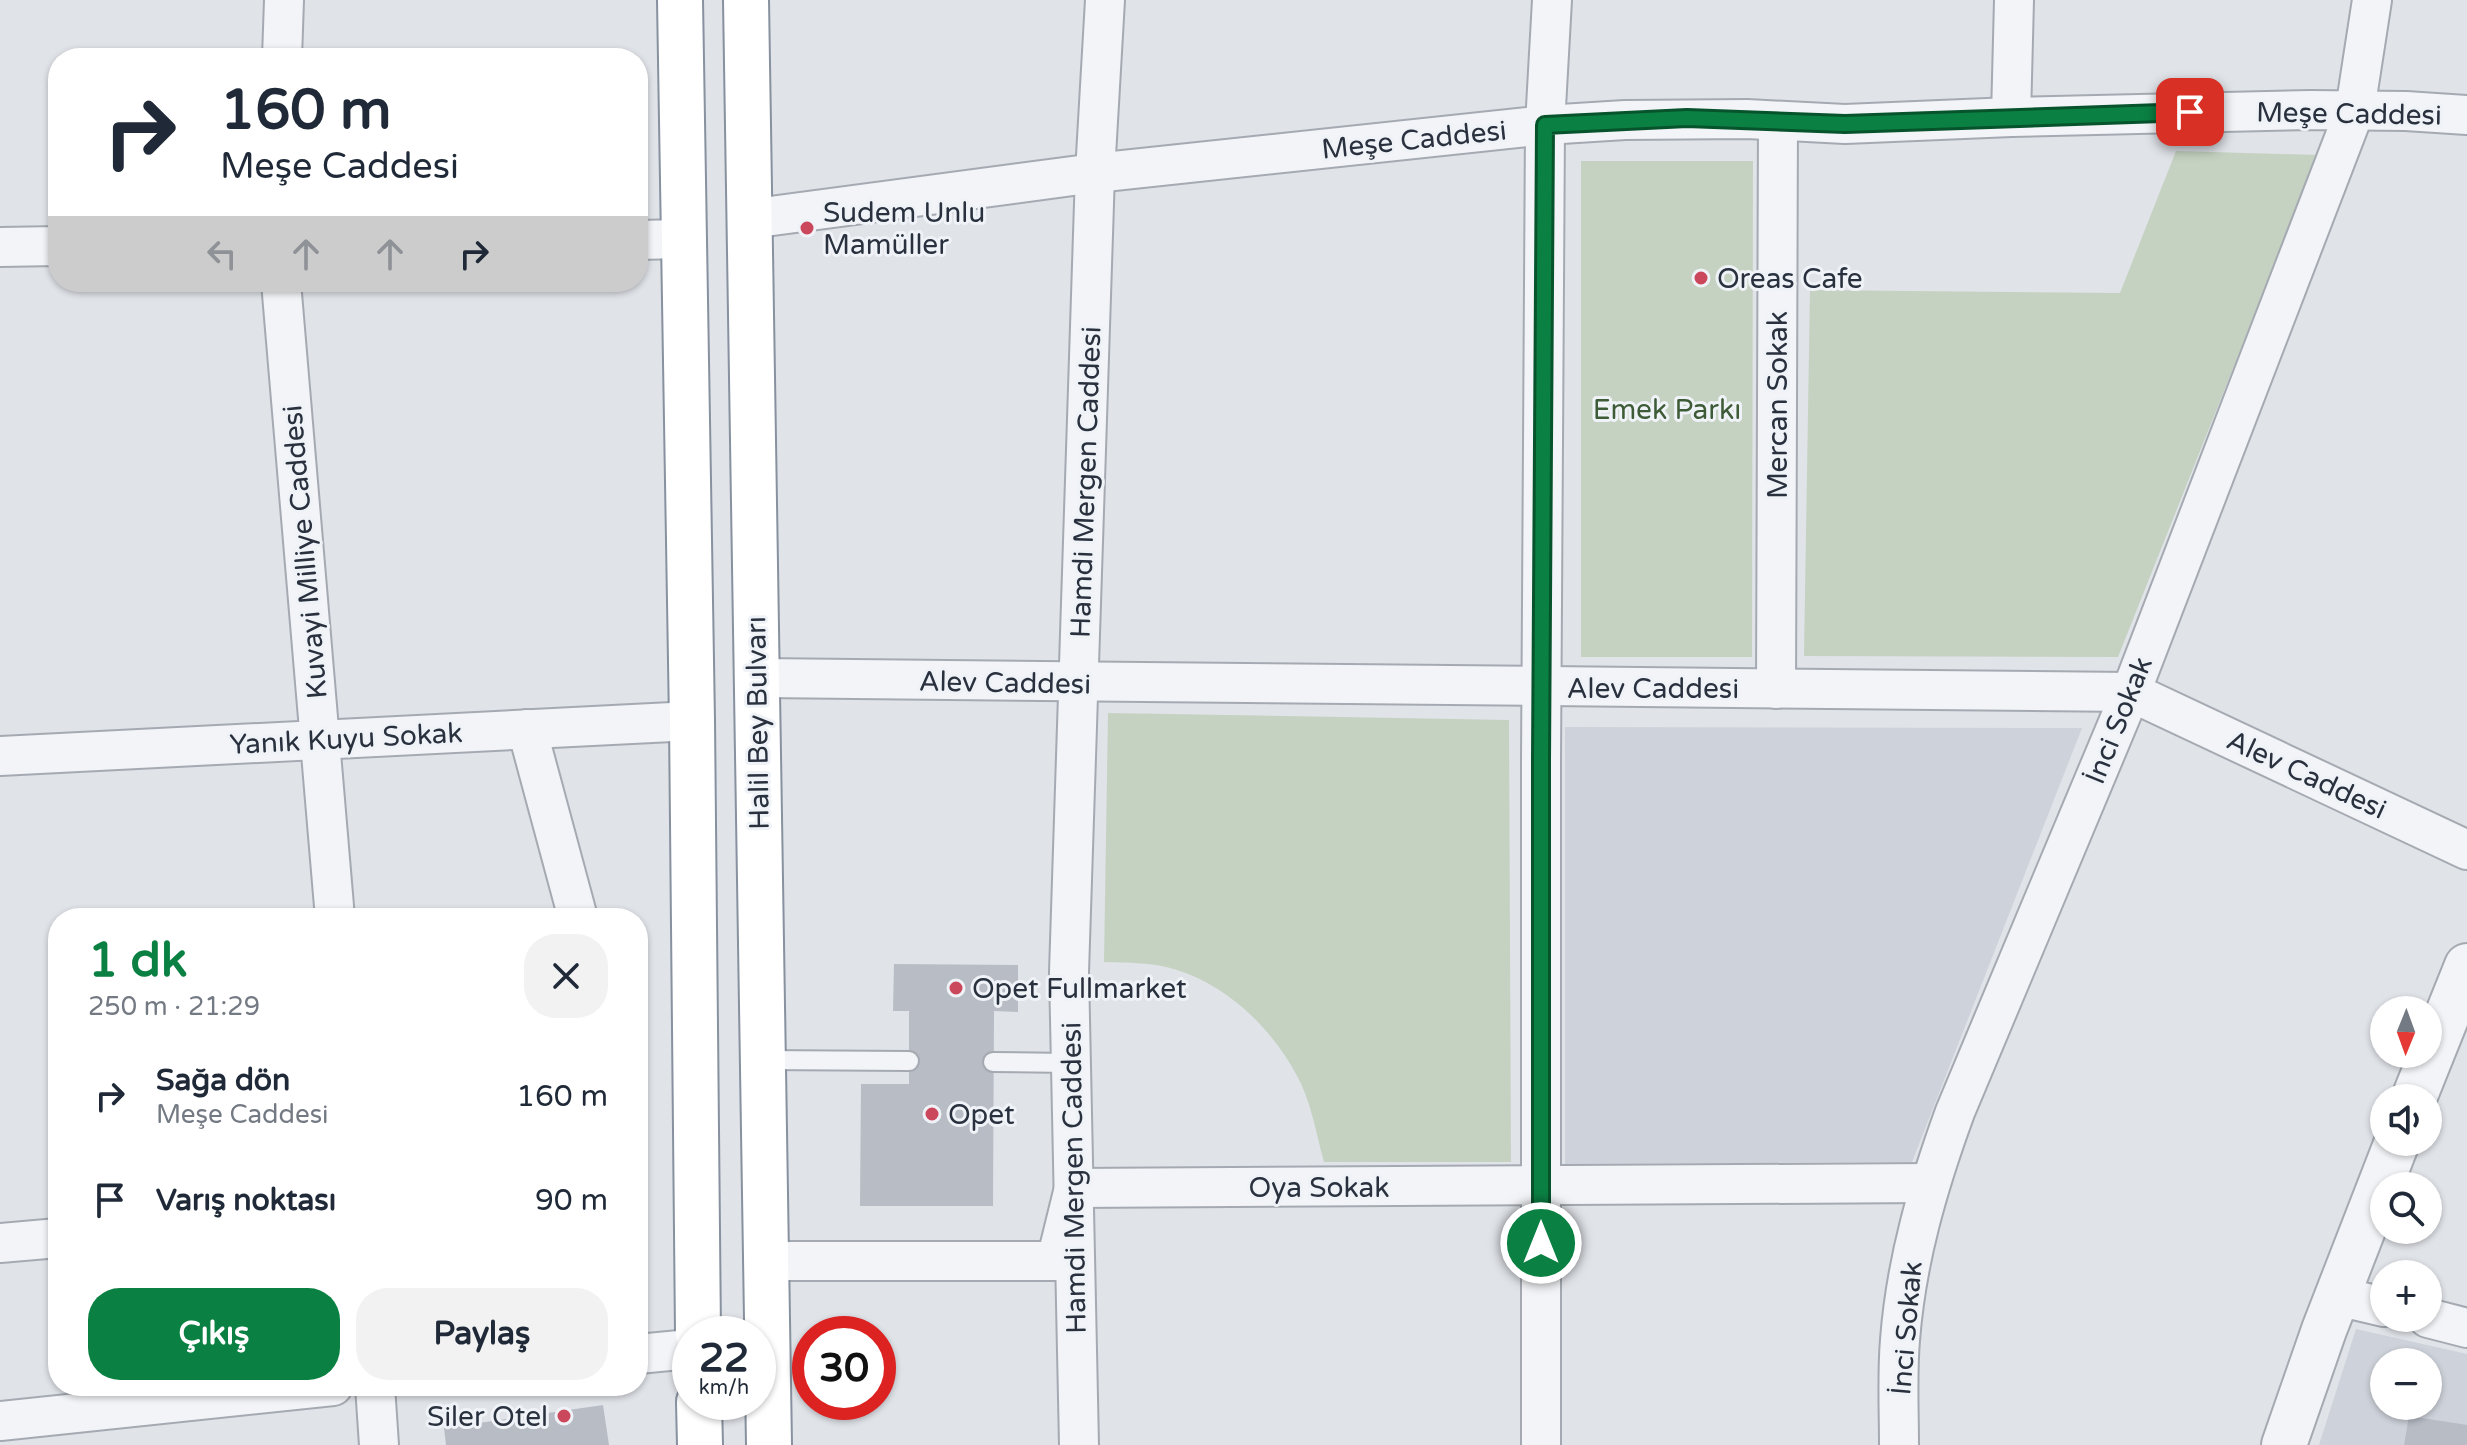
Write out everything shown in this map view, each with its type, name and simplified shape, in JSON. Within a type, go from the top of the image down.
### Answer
[{"type":"highway","points":[[680,0],[698,1316]]},
{"type":"highway","name":"Halil Bey Bulvarı","points":[[746,0],[769,1445]]},
{"type":"highway","points":[[699,1420],[700,1445]]},
{"type":"street","points":[[282,48],[284,0]]},
{"type":"street","name":"Hamdi Mergen Caddesi","points":[[1079,1445],[1069,972],[1095,173],[1105,0]]},
{"type":"street","points":[[1541,1445],[1545,125],[1552,0]]},
{"type":"street","points":[[2011,117],[2014,0]]},
{"type":"street","name":"İnci Sokak","points":[[1899,1445],[1899,1341],[1904,1297],[1929,1183],[1965,1087],[2131,692],[2355,110],[2372,0]]},
{"type":"street","name":"Meşe Caddesi","points":[[749,219],[1095,173],[1545,125],[1687,118],[1845,124],[2011,117],[2355,110],[2467,115]]},
{"type":"street","name":"Mercan Sokak","points":[[1776,689],[1778,121]]},
{"type":"street","points":[[648,240],[682,239]]},
{"type":"street","points":[[0,247],[48,246]]},
{"type":"street","name":"Kuvayi Milliye Caddesi","points":[[282,292],[334,908]]},
{"type":"street","name":"Alev Caddesi","points":[[756,678],[2131,692],[2467,850]]},
{"type":"street","name":"Yanık Kuyu Sokak","points":[[0,756],[692,721]]},
{"type":"street","points":[[527,729],[575,908]]},
{"type":"street","points":[[2420,1084],[2467,966]]},
{"type":"street","points":[[2284,1445],[2392,1156]]},
{"type":"street","name":"Oya Sokak","points":[[1074,1188],[1929,1183]]},
{"type":"street","points":[[766,1261],[1056,1261],[1074,1188]]},
{"type":"street","points":[[0,1243],[48,1239]]},
{"type":"street","points":[[2337,1296],[2370,1304]]},
{"type":"street","points":[[2442,1322],[2467,1328]]},
{"type":"street","points":[[648,1353],[672,1351]]},
{"type":"street","points":[[0,1421],[238,1396]]},
{"type":"street","points":[[376,1396],[379,1445]]},
{"type":"lane","points":[[763,1060],[909,1061]]},
{"type":"lane","points":[[993,1062],[1071,1063]]},
{"type":"shaded area","points":[[1565,727],[2082,728],[1912,1162],[1565,1164]]},
{"type":"shaded area","points":[[2356,1329],[2440,1348],[2370,1348],[2370,1420],[2442,1420],[2442,1348],[2467,1354],[2467,1445],[2319,1445]]},
{"type":"green space","points":[[2176,151],[2318,155],[2118,657],[1804,656],[1810,290],[2120,293]]},
{"type":"green space","name":"Emek Parkı","points":[[1581,161],[1753,161],[1752,657],[1581,657]]},
{"type":"green space","points":[[1108,713],[1509,720],[1511,1162],[1324,1162],[1301,1084],[1274,1041],[1246,1011],[1214,987],[1177,970],[1150,964],[1104,962]]},
{"type":"building","points":[[894,964],[1018,965],[1018,1012],[994,1011],[993,1206],[860,1206],[861,1084],[909,1084],[909,1011],[893,1011]]},
{"type":"building","name":"Siler Otel","points":[[603,1405],[609,1445],[446,1445],[444,1428]]},
{"type":"building","points":[[2408,1420],[2467,1425],[2467,1445],[2404,1445]]},
{"type":"place","name":"Sudem Unlu Mamüller","points":[[807,228]]},
{"type":"place","name":"Oreas Cafe","points":[[1701,278]]},
{"type":"place","name":"Opet Fullmarket","points":[[956,988]]},
{"type":"place","name":"Opet","points":[[932,1114]]},
{"type":"place","name":"Siler Otel","points":[[564,1416]]},
{"type":"route","points":[[1541,1243],[1545,125],[1687,118],[1845,124],[2190,112]]}]
